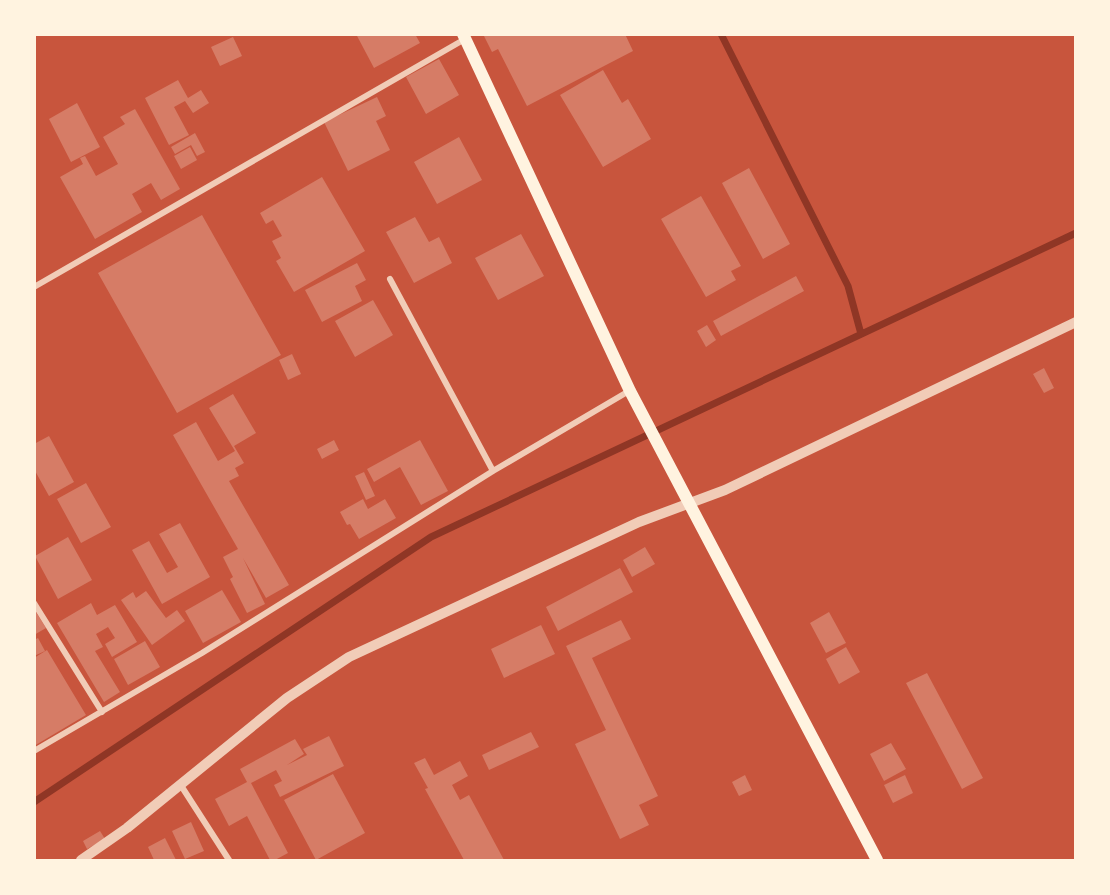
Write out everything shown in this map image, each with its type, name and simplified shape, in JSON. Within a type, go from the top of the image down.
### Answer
[{"type":"main road","points":[[464,37],[633,396],[877,861]]},
{"type":"street","points":[[34,286],[464,37]]},
{"type":"street","points":[[390,279],[493,471]]},
{"type":"street","points":[[81,861],[127,828],[287,698],[349,657],[639,522],[725,490],[1076,322]]},
{"type":"street","points":[[34,751],[202,653],[493,471],[633,396]]},
{"type":"street","points":[[34,603],[102,712]]},
{"type":"street","points":[[180,784],[229,861]]},
{"type":"building","points":[[356,34],[415,34],[420,43],[374,68]]},
{"type":"building","points":[[483,34],[625,34],[633,51],[527,106],[498,49],[492,52]]},
{"type":"building","points":[[233,37],[242,56],[220,66],[211,47]]},
{"type":"building","points":[[439,59],[459,95],[426,114],[406,77]]},
{"type":"building","points":[[603,70],[622,103],[628,99],[651,139],[603,167],[560,95]]},
{"type":"building","points":[[178,80],[188,98],[201,90],[209,103],[193,113],[185,101],[174,107],[189,135],[169,145],[145,98]]},
{"type":"building","points":[[377,97],[386,116],[376,121],[390,150],[348,171],[324,122]]},
{"type":"building","points":[[77,103],[100,147],[71,162],[49,119]]},
{"type":"building","points":[[135,109],[180,189],[161,200],[151,183],[132,194],[142,212],[95,239],[60,177],[83,164],[80,158],[85,156],[96,176],[118,164],[103,137],[125,124],[120,117]]},
{"type":"building","points":[[195,133],[205,152],[197,156],[191,145],[175,154],[171,147]]},
{"type":"building","points":[[459,137],[482,180],[437,204],[414,162]]},
{"type":"building","points":[[190,147],[197,160],[181,169],[174,156]]},
{"type":"building","points":[[749,168],[790,244],[763,259],[722,183]]},
{"type":"building","points":[[322,177],[365,251],[294,292],[276,261],[281,258],[272,241],[282,236],[273,220],[266,224],[260,213]]},
{"type":"building","points":[[701,196],[741,266],[731,271],[736,280],[706,297],[661,219]]},
{"type":"building","points":[[202,215],[281,355],[177,413],[98,273]]},
{"type":"building","points":[[415,217],[429,242],[439,237],[452,263],[414,283],[386,232]]},
{"type":"building","points":[[521,234],[544,276],[498,300],[475,258]]},
{"type":"building","points":[[357,263],[366,280],[355,286],[362,301],[322,322],[305,290]]},
{"type":"building","points":[[796,276],[804,291],[721,336],[713,321]]},
{"type":"building","points":[[373,300],[393,335],[355,357],[335,321]]},
{"type":"building","points":[[707,325],[716,340],[706,347],[697,331]]},
{"type":"building","points":[[292,354],[301,374],[288,380],[279,360]]},
{"type":"building","points":[[1044,368],[1054,388],[1044,393],[1033,374]]},
{"type":"building","points":[[233,394],[256,433],[234,446],[244,463],[235,468],[239,476],[229,481],[289,585],[266,598],[243,558],[265,604],[247,613],[230,579],[233,577],[223,557],[238,549],[173,435],[196,422],[218,461],[235,451],[209,408]]},
{"type":"building","points":[[49,436],[74,482],[49,496],[34,469],[34,444]]},
{"type":"building","points":[[334,440],[339,450],[322,459],[317,449]]},
{"type":"building","points":[[420,440],[448,491],[421,505],[400,467],[374,482],[367,469]]},
{"type":"building","points":[[364,472],[375,496],[366,500],[355,476]]},
{"type":"building","points":[[86,483],[111,527],[81,543],[57,499]]},
{"type":"building","points":[[363,499],[368,509],[385,499],[396,518],[359,539],[340,512]]},
{"type":"building","points":[[180,523],[210,577],[162,604],[132,550],[149,541],[167,573],[178,567],[159,534]]},
{"type":"building","points":[[68,537],[92,580],[58,599],[35,556]]},
{"type":"building","points":[[645,547],[655,564],[632,577],[623,560]]},
{"type":"building","points":[[620,568],[633,592],[558,631],[546,607]]},
{"type":"building","points":[[222,590],[241,622],[203,643],[185,611]]},
{"type":"building","points":[[146,591],[166,618],[177,610],[185,621],[152,645],[121,600],[133,592],[136,598]]},
{"type":"building","points":[[91,603],[97,615],[115,605],[137,642],[112,657],[105,644],[115,638],[108,627],[96,634],[103,647],[95,651],[120,692],[104,702],[57,623]]},
{"type":"building","points":[[34,609],[46,628],[34,635]]},
{"type":"building","points":[[829,612],[846,643],[826,653],[810,623]]},
{"type":"building","points":[[621,620],[631,639],[592,658],[658,796],[639,805],[649,825],[620,839],[575,744],[606,730],[566,646]]},
{"type":"building","points":[[541,625],[555,654],[504,678],[491,649]]},
{"type":"building","points":[[38,638],[45,651],[34,656],[34,640]]},
{"type":"building","points":[[145,641],[160,667],[128,685],[114,659]]},
{"type":"building","points":[[846,647],[860,672],[839,684],[826,659]]},
{"type":"building","points":[[47,650],[86,715],[34,746],[34,658]]},
{"type":"building","points":[[927,673],[983,778],[962,789],[906,683]]},
{"type":"building","points":[[531,732],[539,747],[489,770],[482,755]]},
{"type":"building","points":[[329,736],[344,766],[280,797],[274,785],[282,781],[276,770],[251,783],[288,853],[275,860],[270,860],[247,816],[229,826],[215,799],[247,782],[240,769],[295,739],[304,754],[287,765],[307,755],[303,749]]},
{"type":"building","points":[[891,743],[906,769],[884,781],[870,754]]},
{"type":"building","points":[[425,758],[434,775],[460,761],[468,776],[452,785],[460,800],[469,795],[504,860],[464,860],[425,789],[428,788],[414,763]]},
{"type":"building","points":[[333,774],[365,833],[316,860],[284,800]]},
{"type":"building","points":[[745,775],[752,790],[739,796],[732,782]]},
{"type":"building","points":[[905,775],[913,793],[893,803],[884,785]]},
{"type":"building","points":[[191,822],[204,851],[185,859],[172,831]]},
{"type":"building","points":[[100,831],[105,839],[87,849],[83,841]]},
{"type":"building","points":[[165,838],[176,860],[154,860],[148,847]]},
{"type":"waterway","points":[[721,34],[848,286],[861,334]]},
{"type":"waterway","points":[[34,802],[431,537],[1076,233]]}]
